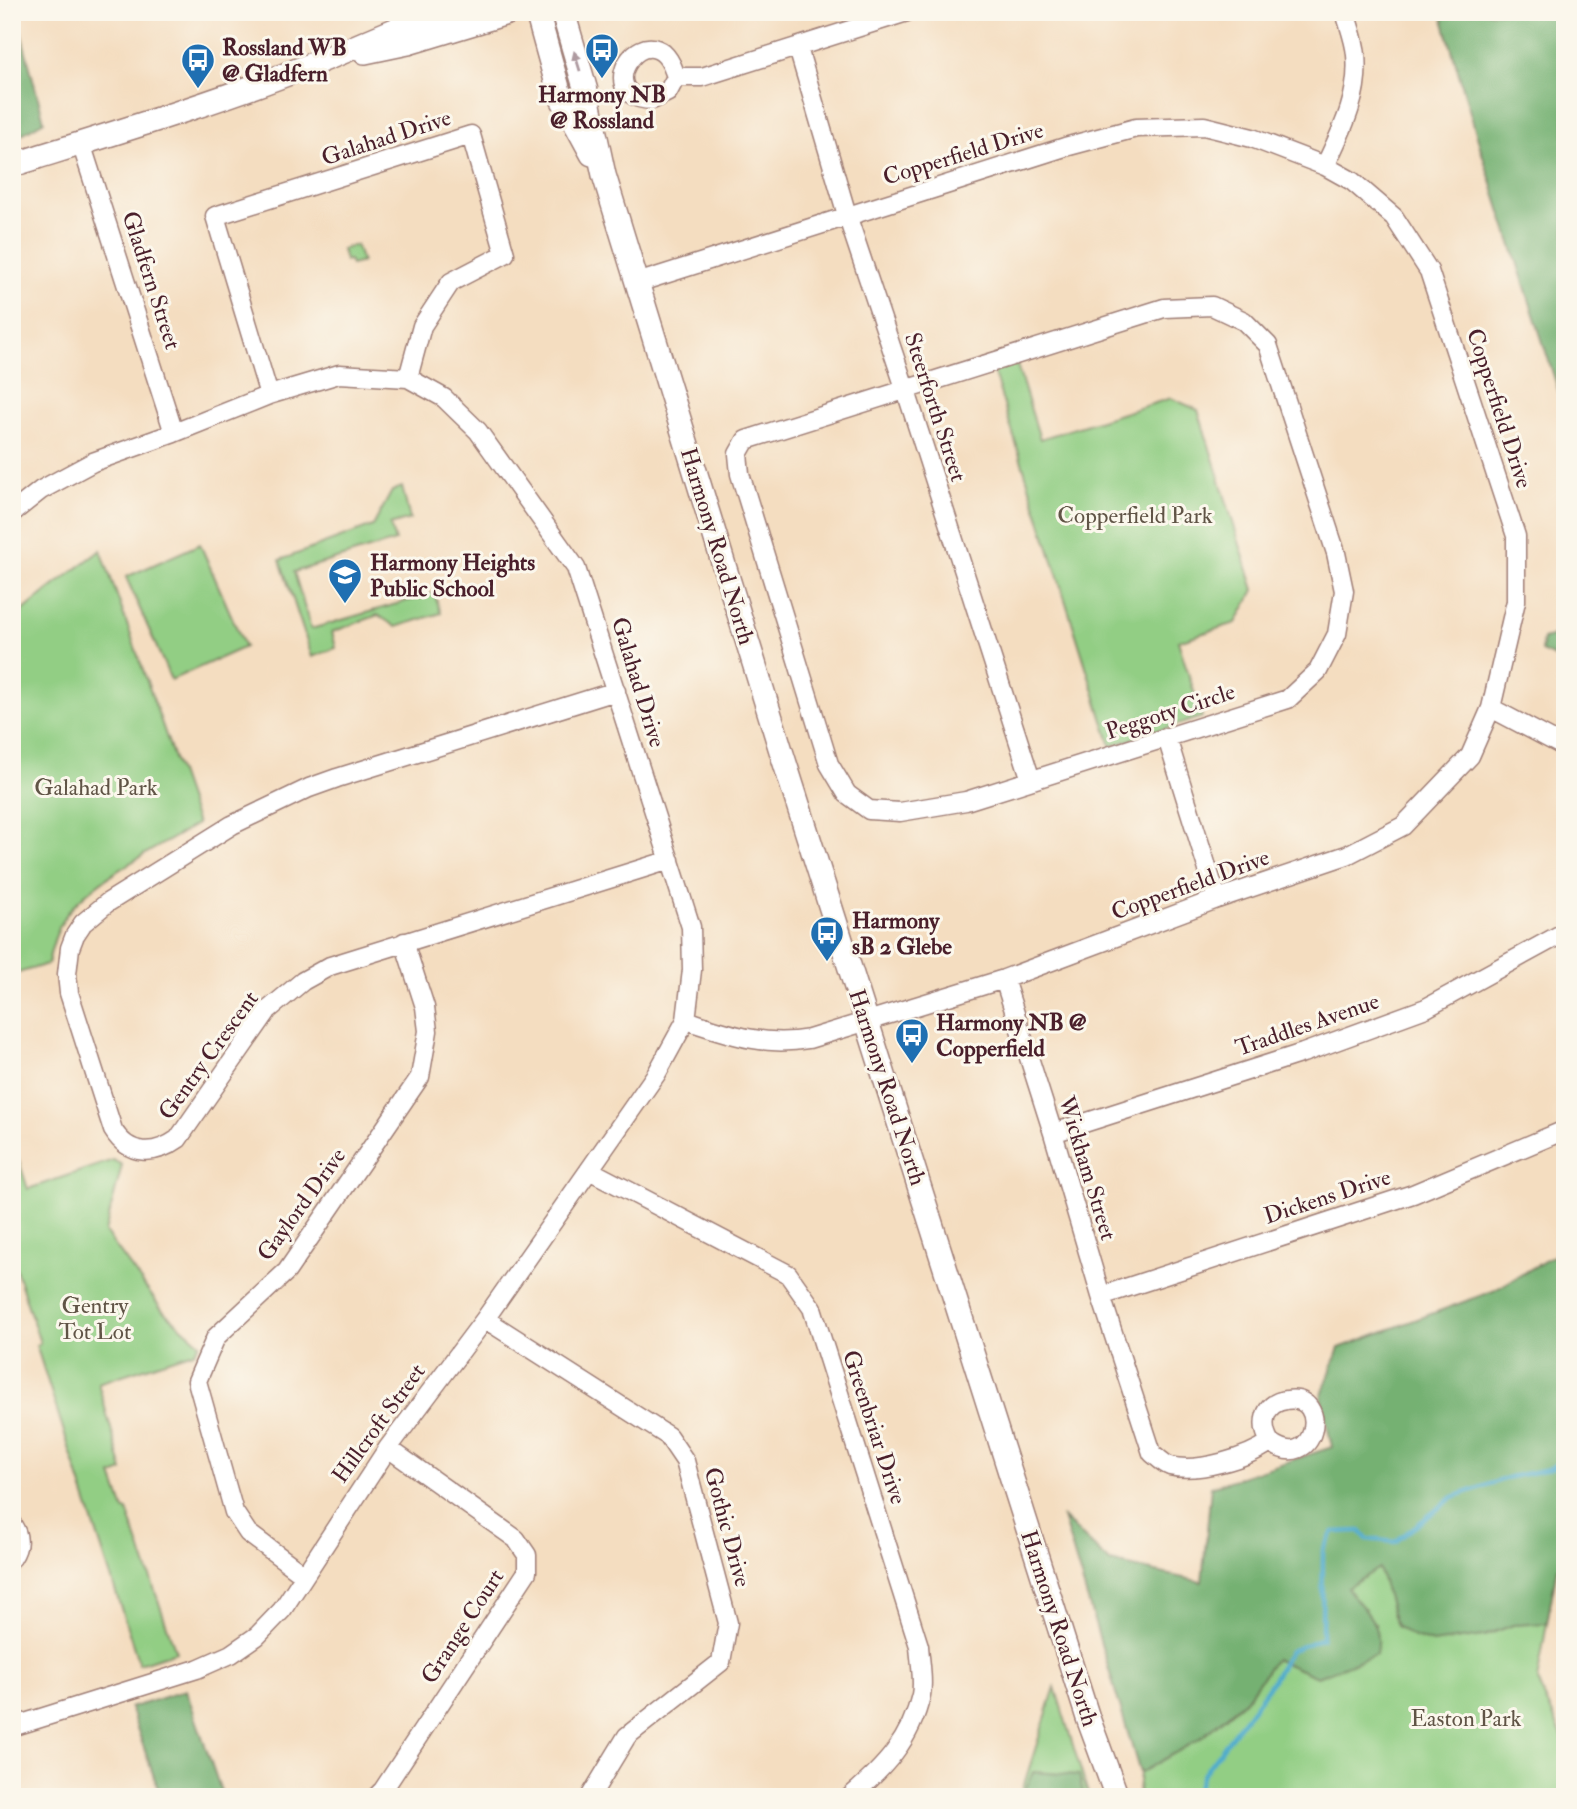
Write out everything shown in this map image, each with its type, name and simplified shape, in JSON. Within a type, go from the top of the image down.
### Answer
[{"type":"main road","points":[[12,164],[318,62],[400,26],[442,12]]},
{"type":"main road","points":[[318,62],[408,43],[510,12]]},
{"type":"main road","name":"Harmony Road North","points":[[537,12],[560,95],[604,175]]},
{"type":"main road","name":"Harmony Road North","points":[[563,12],[586,91],[604,175],[782,754],[1088,1718],[1117,1797]]},
{"type":"street","points":[[676,77],[702,77],[907,12]]},
{"type":"street","points":[[1325,166],[1348,116],[1357,85],[1356,53],[1345,12]]},
{"type":"street","name":"Steerforth Street","points":[[799,48],[846,215],[906,391],[1031,780]]},
{"type":"street","name":"Copperfield Drive","points":[[637,284],[846,215],[1065,147],[1136,128],[1203,125],[1252,138],[1325,166],[1352,181],[1394,217],[1429,271],[1516,536],[1517,601],[1491,708],[1469,757],[1402,826],[1347,855],[1217,898],[1004,979],[809,1039],[786,1043],[743,1038],[686,1020]]},
{"type":"street","name":"Galahad Drive","points":[[269,395],[215,216],[471,135],[505,254],[452,282],[422,326],[408,378]]},
{"type":"street","name":"Gladfern Street","points":[[81,143],[174,433]]},
{"type":"street","name":"Peggoty Circle","points":[[1212,306],[1244,321],[1268,345],[1336,553],[1345,591],[1337,634],[1318,671],[1288,699],[1167,738],[966,802],[900,812],[869,810],[847,794],[829,764],[740,474],[738,454],[746,440],[1164,308],[1212,306]]},
{"type":"street","name":"Galahad Drive","points":[[12,513],[41,489],[107,456],[269,395],[339,374],[408,378],[444,398],[478,431],[576,568],[691,928],[692,970],[686,1020]]},
{"type":"street","name":"Gentry Crescent","points":[[617,691],[309,788],[232,825],[95,911],[75,935],[70,948],[68,984],[113,1130],[120,1141],[130,1148],[143,1150],[167,1146],[178,1139],[268,1010],[303,981],[330,966],[670,860]]},
{"type":"street","points":[[1491,708],[1565,747]]},
{"type":"street","points":[[1167,738],[1217,898]]},
{"type":"street","name":"Traddles Avenue","points":[[1053,1133],[1303,1054],[1426,1008],[1565,932]]},
{"type":"street","name":"Gaylord Drive","points":[[303,1574],[247,1533],[234,1512],[197,1381],[216,1337],[287,1271],[420,1077],[428,1031],[425,1007],[404,942]]},
{"type":"street","name":"Wickham Street","points":[[1004,979],[1152,1453],[1168,1465],[1195,1467],[1256,1452],[1270,1442]]},
{"type":"street","name":"Hillcroft Street","points":[[12,1727],[197,1669],[231,1654],[257,1636],[282,1609],[388,1448],[485,1319],[589,1170],[656,1073],[686,1020]]},
{"type":"street","name":"Dickens Drive","points":[[1101,1296],[1413,1194],[1565,1130]]},
{"type":"street","name":"Greenbriar Drive","points":[[589,1170],[788,1274],[811,1308],[919,1646],[922,1693],[906,1738],[875,1776],[850,1797]]},
{"type":"street","name":"Gothic Drive","points":[[485,1319],[668,1436],[685,1461],[728,1623],[721,1662],[627,1737],[590,1797]]},
{"type":"street","name":"Grange Court","points":[[376,1797],[527,1572],[527,1555],[516,1539],[388,1448]]},
{"type":"street","points":[[12,1524],[18,1533],[19,1541],[18,1549],[12,1558]]},
{"type":"green space","points":[[1441,12],[1565,12],[1565,411],[1481,150]]},
{"type":"green space","points":[[12,29],[20,29],[44,121],[12,140]]},
{"type":"green space","points":[[356,245],[362,262],[351,265],[349,260],[345,261],[342,249]]},
{"type":"green space","name":"Copperfield Park","points":[[1016,362],[1040,439],[1171,398],[1198,410],[1254,590],[1236,623],[1178,641],[1202,717],[1111,746],[993,370]]},
{"type":"green space","points":[[402,487],[410,519],[390,525],[395,541],[294,572],[311,629],[434,593],[441,613],[396,627],[378,615],[332,632],[336,648],[312,657],[280,560],[373,526],[392,491]]},
{"type":"green space","points":[[200,544],[245,647],[171,680],[126,577]]},
{"type":"green space","name":"Galahad Park","points":[[101,550],[197,824],[125,866],[89,891],[64,918],[54,940],[48,964],[12,975],[12,620]]},
{"type":"green space","points":[[1565,633],[1565,662],[1541,651],[1543,639]]},
{"type":"green space","name":"Gentry Tot Lot","points":[[12,1140],[28,1189],[113,1160],[122,1165],[105,1232],[163,1311],[200,1343],[194,1352],[98,1383],[123,1471],[112,1475],[124,1510],[127,1510],[176,1652],[139,1664],[36,1345],[40,1343],[12,1257]]},
{"type":"green space","points":[[1565,1249],[1565,1565],[1557,1568],[1547,1623],[1513,1625],[1484,1636],[1432,1643],[1412,1636],[1396,1626],[1379,1568],[1347,1588],[1371,1618],[1377,1633],[1376,1654],[1317,1677],[1275,1659],[1246,1699],[1201,1738],[1140,1773],[1063,1518],[1110,1562],[1202,1582],[1211,1487],[1332,1447],[1321,1397],[1339,1348],[1493,1291]]},
{"type":"green space","name":"Easton Park","points":[[1380,1567],[1396,1626],[1484,1636],[1513,1625],[1547,1623],[1537,1681],[1565,1742],[1565,1797],[1140,1797],[1140,1773],[1201,1738],[1246,1699],[1275,1659],[1317,1677],[1376,1654],[1376,1625],[1346,1588]]},
{"type":"green space","points":[[1055,1687],[1089,1797],[1020,1797]]},
{"type":"green space","points":[[186,1690],[223,1797],[161,1797],[130,1708]]},
{"type":"green space","points":[[1033,1772],[1079,1775],[1084,1797],[1022,1797]]},
{"type":"waterway","points":[[1194,1797],[1203,1774],[1268,1688],[1290,1651],[1322,1638],[1323,1550],[1333,1532],[1360,1531],[1367,1539],[1395,1542],[1453,1497],[1510,1477],[1549,1469],[1565,1459]]},
{"type":"place","name":"Harmony NB @ Rossland","points":[[602,80]]},
{"type":"place","name":"Rossland WB @ Gladfern","points":[[198,90]]},
{"type":"place","name":"Harmony Heights Public School","points":[[345,605]]},
{"type":"place","name":"Harmony sB 2 Glebe","points":[[827,963]]},
{"type":"place","name":"Harmony NB @ Copperfield","points":[[912,1065]]}]
